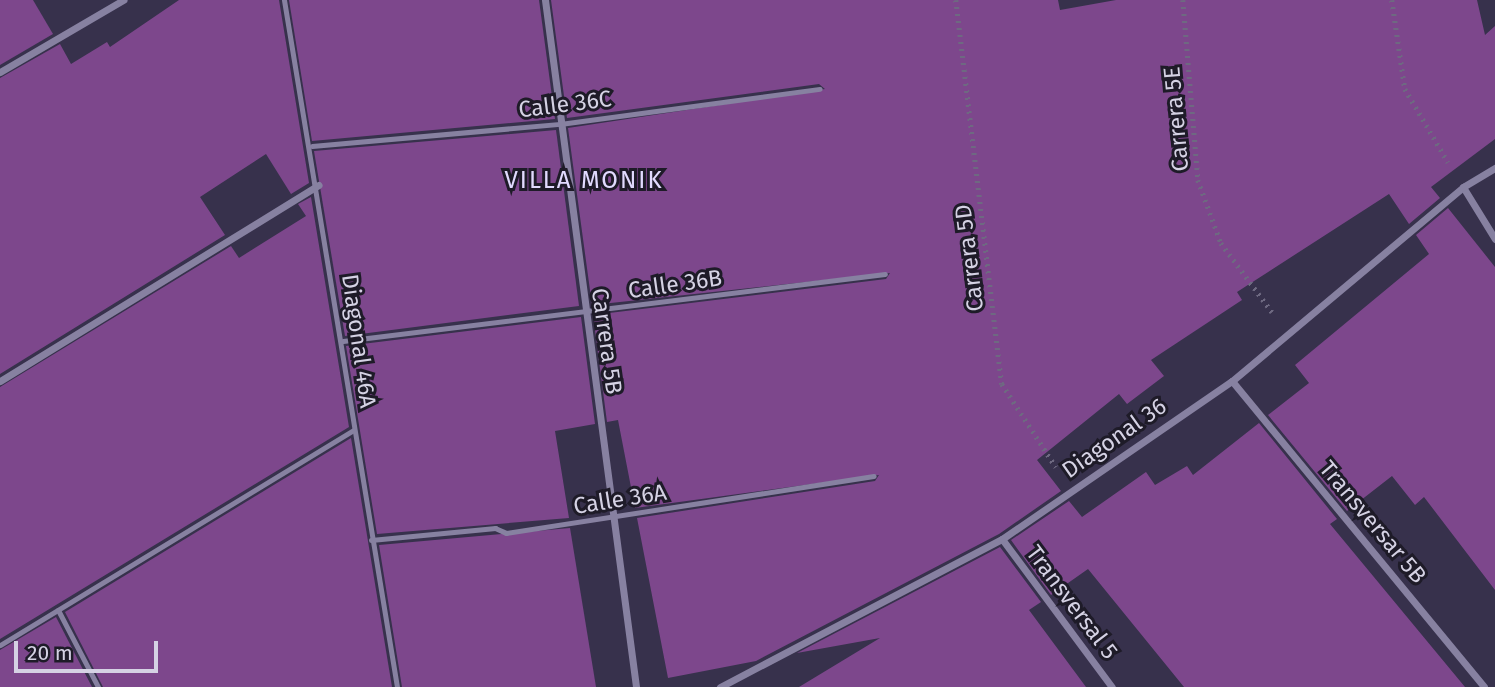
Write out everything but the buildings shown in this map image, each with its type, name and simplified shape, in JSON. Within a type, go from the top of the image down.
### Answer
[{"type":"street","points":[[0,72],[123,0]]},
{"type":"street","name":"Carrera 5B","points":[[545,0],[583,314],[636,687]]},
{"type":"street","name":"Diagonal 36","points":[[720,687],[1002,539],[1231,381],[1289,336],[1462,187],[1495,168]]},
{"type":"street","points":[[0,381],[318,185]]},
{"type":"street","points":[[1462,187],[1495,239]]},
{"type":"street","name":"Transversar 5B","points":[[1231,381],[1484,687]]},
{"type":"street","name":"Transversal 5","points":[[1002,539],[1112,687]]},
{"type":"lane","name":"Diagonal 46A","points":[[284,0],[312,146],[371,540],[397,687]]},
{"type":"lane","name":"Calle 36C","points":[[312,146],[560,124],[820,89]]},
{"type":"lane","name":"Calle 36B","points":[[343,341],[583,314],[885,274]]},
{"type":"lane","points":[[0,645],[354,430]]},
{"type":"lane","name":"Calle 36A","points":[[371,540],[614,519],[874,476]]},
{"type":"lane","points":[[58,610],[98,687]]},
{"type":"path","name":"Carrera 5D","points":[[956,0],[1002,384],[1073,491]]},
{"type":"path","name":"Carrera 5E","points":[[1183,0],[1198,180],[1221,243],[1289,336]]},
{"type":"path","points":[[1392,0],[1405,89],[1462,187]]},
{"type":"district","name":"VILLA MONIK","points":[[584,181]]}]
